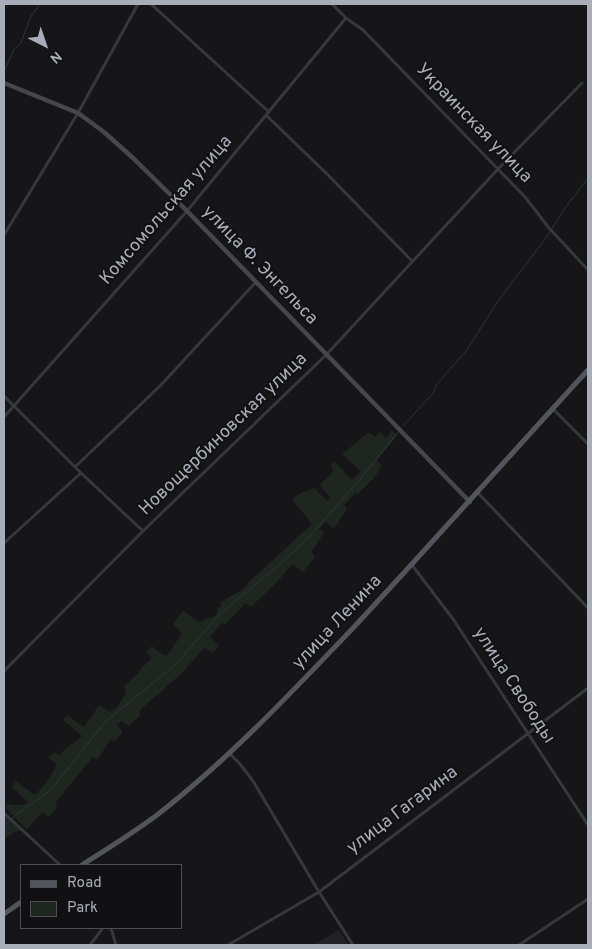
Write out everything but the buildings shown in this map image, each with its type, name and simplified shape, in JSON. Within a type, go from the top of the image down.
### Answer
[{"type":"main road","name":"улица Ф. Энгельса","points":[[4,83],[78,113],[104,132],[133,158],[470,502]]},
{"type":"main road","name":"улица Ленина","points":[[84,864],[127,837],[157,814],[229,753],[278,706],[412,565],[588,370]]},
{"type":"main road","points":[[4,914],[20,903]]},
{"type":"street","points":[[4,235],[78,113],[138,4]]},
{"type":"street","points":[[151,4],[268,114],[412,261]]},
{"type":"street","name":"Украинская улица","points":[[332,4],[346,18],[363,30],[525,197],[549,228],[588,270]]},
{"type":"street","name":"Комсомольская улица","points":[[4,417],[187,211],[346,18]]},
{"type":"street","name":"Новощербиновская улица","points":[[4,671],[143,532],[326,354],[582,83]]},
{"type":"street","points":[[75,467],[160,386],[256,282]]},
{"type":"street","points":[[4,396],[143,532]]},
{"type":"street","points":[[553,408],[588,444]]},
{"type":"street","points":[[4,543],[81,473]]},
{"type":"street","points":[[478,493],[588,608]]},
{"type":"street","name":"улица Свободы","points":[[412,565],[453,619],[588,826]]},
{"type":"street","name":"улица Гагарина","points":[[228,945],[319,892],[588,688]]},
{"type":"street","points":[[229,753],[253,781],[353,945]]},
{"type":"street","points":[[4,813],[59,864]]},
{"type":"street","points":[[520,945],[588,899]]},
{"type":"street","points":[[90,945],[102,929]]},
{"type":"street","points":[[111,929],[116,945]]},
{"type":"shaded area","points":[[339,930],[348,945],[314,945]]},
{"type":"green space","points":[[392,430],[397,436],[377,460],[382,466],[374,478],[358,494],[355,493],[344,505],[347,509],[334,529],[326,522],[319,529],[324,533],[311,552],[315,557],[303,572],[292,564],[279,580],[251,607],[246,603],[225,625],[222,622],[210,637],[219,645],[213,653],[204,648],[182,673],[140,710],[140,716],[129,726],[121,721],[117,725],[123,732],[114,742],[111,739],[97,760],[93,757],[55,803],[57,807],[49,817],[42,812],[27,830],[5,807],[8,804],[18,805],[28,802],[12,787],[16,781],[35,795],[45,784],[57,765],[49,758],[54,752],[59,755],[82,736],[63,720],[67,715],[84,727],[99,705],[110,712],[117,707],[126,693],[124,686],[152,658],[146,652],[152,646],[163,655],[167,655],[182,634],[173,624],[183,611],[200,622],[217,614],[217,610],[221,606],[220,603],[241,591],[312,524],[292,499],[314,488],[327,501],[330,497],[320,485],[333,471],[330,466],[335,462],[352,480],[360,471],[342,454],[369,432],[375,437],[380,432],[386,438]]},
{"type":"green space","points":[[4,813],[23,831],[14,832],[4,839]]},
{"type":"waterway","points":[[4,72],[14,49],[21,43],[31,16],[40,4]]},
{"type":"waterway","points":[[403,426],[434,392],[437,384],[466,351],[498,301],[546,238],[565,208],[588,178]]},
{"type":"waterway","points":[[4,826],[17,814],[50,791],[106,721],[175,665],[219,615],[287,558],[311,535],[362,477],[398,432]]}]
